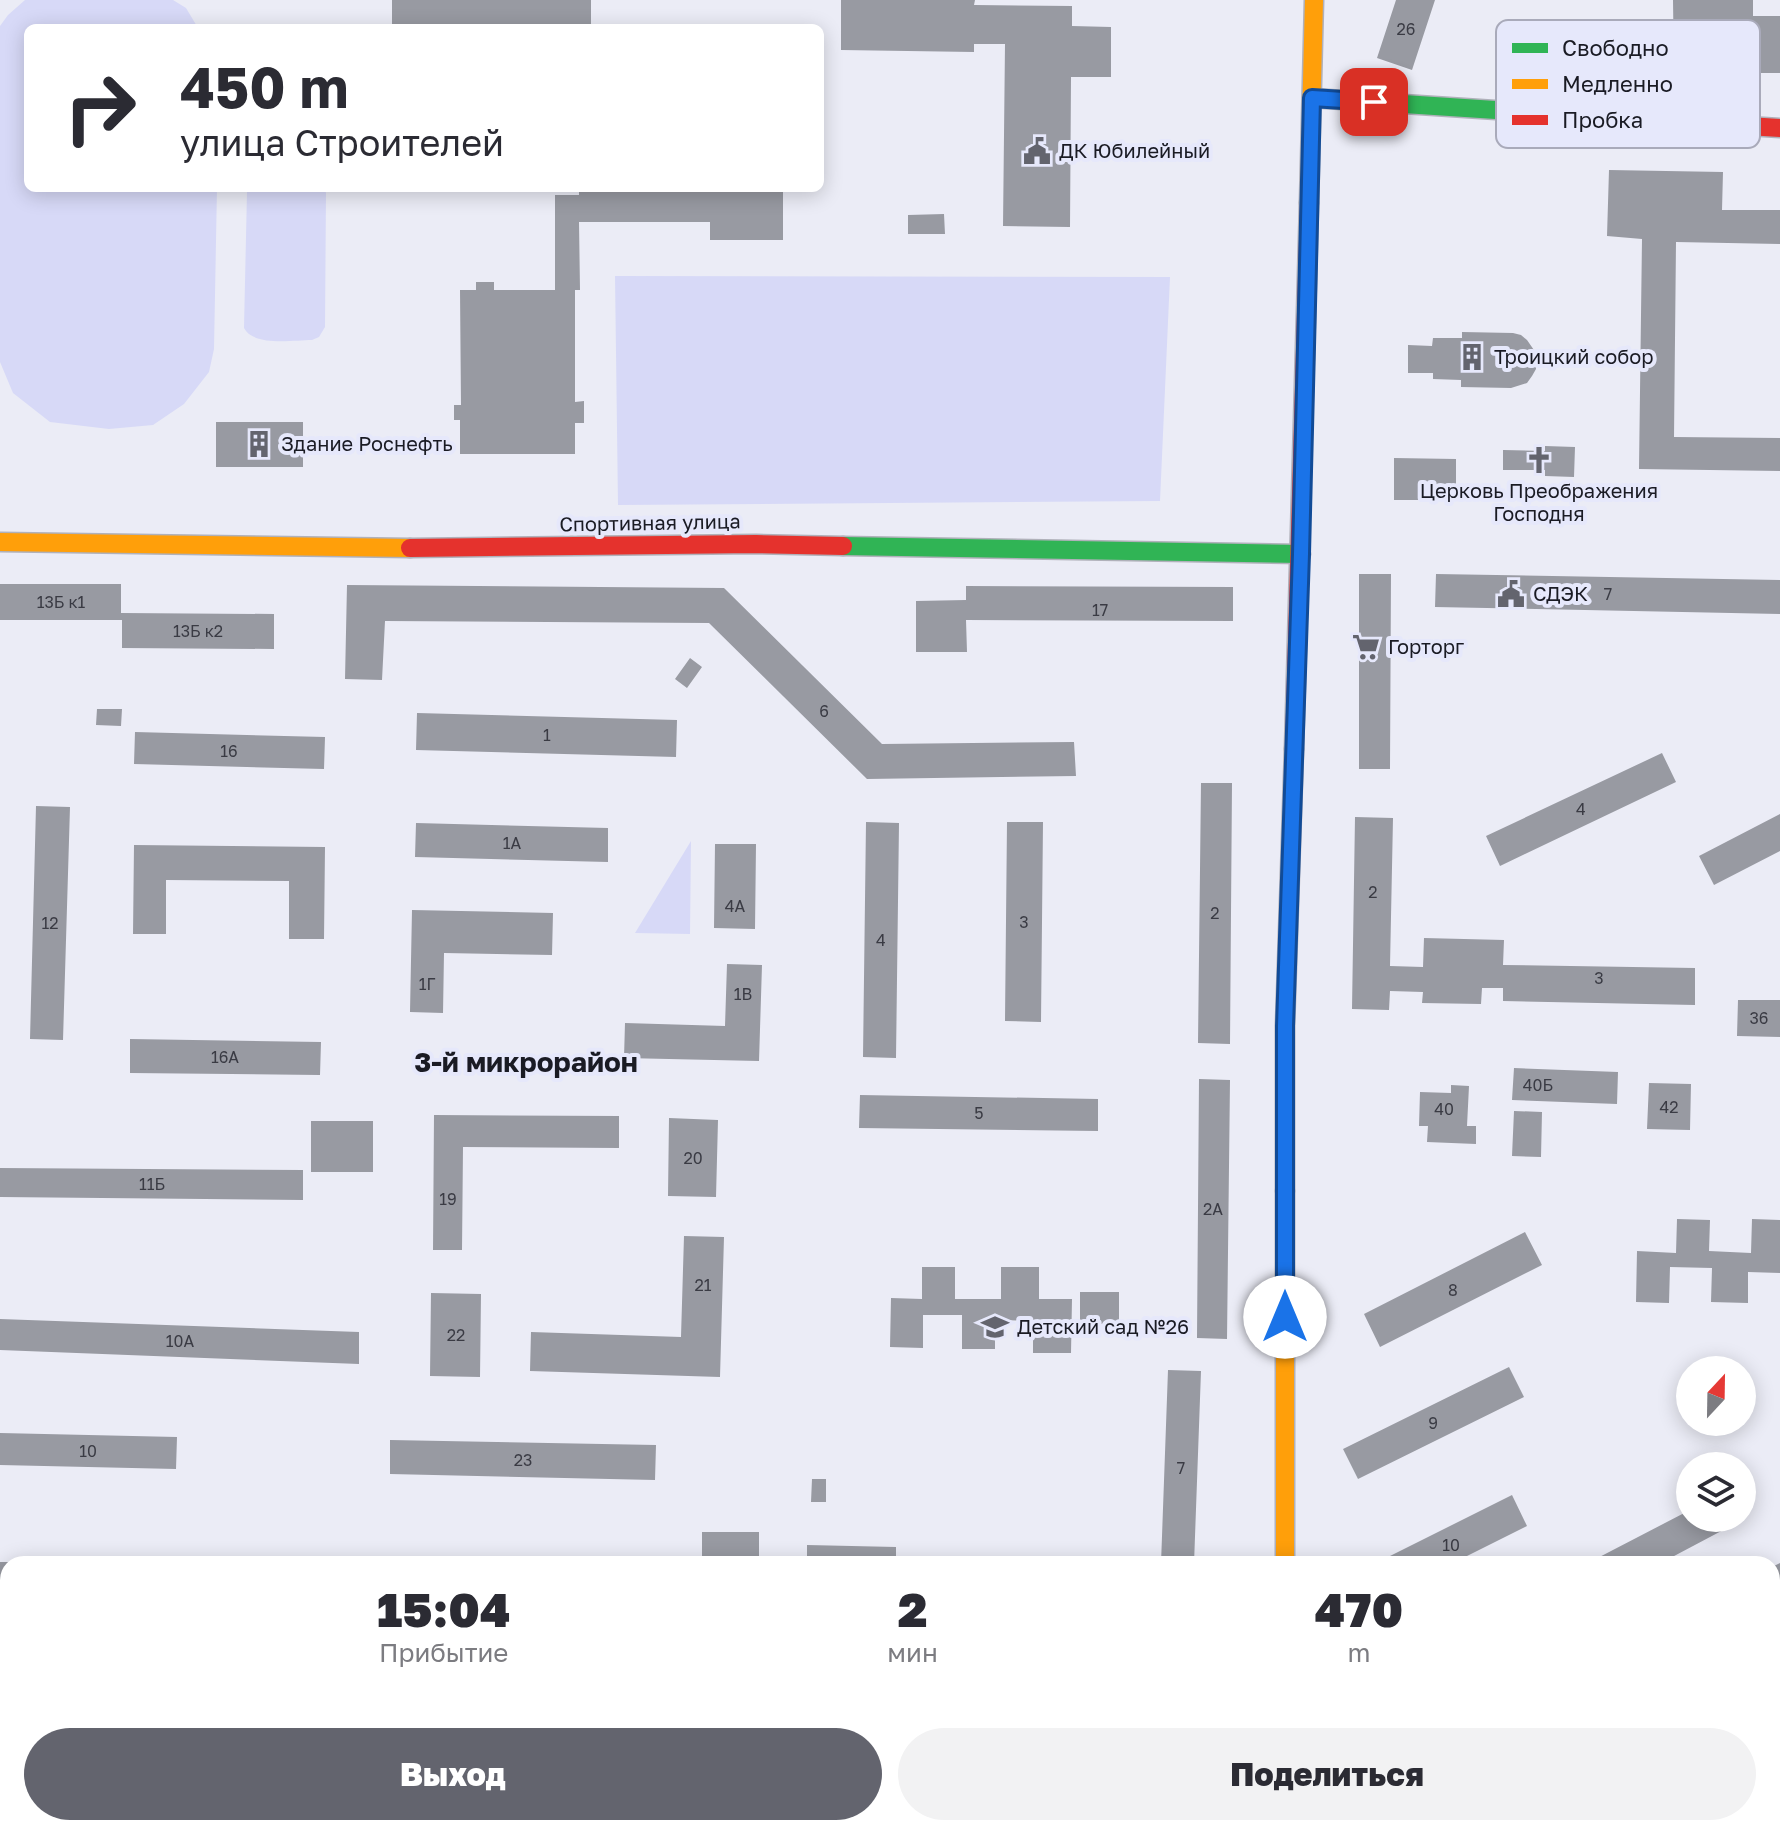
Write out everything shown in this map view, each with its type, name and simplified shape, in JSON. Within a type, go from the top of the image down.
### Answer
[{"type":"street","points":[[1285,1556],[1285,1026],[1301,554],[1314,0]]},
{"type":"street","points":[[1312,98],[1496,110]]},
{"type":"street","points":[[1760,127],[1780,128]]},
{"type":"street","name":"Спортивная улица","points":[[0,542],[361,548],[756,544],[1301,554]]},
{"type":"shaded area","points":[[25,0],[173,0],[186,8],[196,24],[24,24],[24,192],[217,192],[214,349],[209,372],[184,404],[153,425],[109,429],[50,422],[13,393],[0,362],[0,26]]},
{"type":"shaded area","points":[[247,192],[326,192],[325,327],[319,337],[312,340],[265,340],[249,334],[244,328]]},
{"type":"shaded area","points":[[615,276],[1170,277],[1160,501],[618,505]]},
{"type":"shaded area","points":[[691,841],[690,934],[635,933]]},
{"type":"building","points":[[392,0],[591,0],[591,24],[392,24]]},
{"type":"building","points":[[841,0],[975,0],[974,5],[1072,6],[1072,26],[1111,27],[1111,77],[1071,77],[1070,227],[1003,226],[1005,44],[974,44],[974,52],[841,50]]},
{"type":"building","points":[[1396,0],[1435,0],[1412,70],[1377,58]]},
{"type":"building","points":[[1673,0],[1753,0],[1753,16],[1780,16],[1780,73],[1760,73],[1760,20],[1673,20]]},
{"type":"building","points":[[1609,170],[1723,172],[1722,210],[1780,210],[1780,244],[1676,242],[1674,437],[1780,438],[1780,471],[1639,469],[1642,239],[1607,236]]},
{"type":"building","points":[[579,192],[783,192],[783,240],[710,240],[710,222],[579,222],[580,290],[575,290],[575,402],[584,401],[584,423],[575,423],[575,454],[460,454],[460,420],[454,420],[454,405],[461,405],[460,290],[476,290],[476,282],[494,282],[494,290],[555,290],[555,195],[579,195]]},
{"type":"building","points":[[944,214],[945,234],[908,234],[908,215]]},
{"type":"building","name":"Троицкий собор","points":[[1462,332],[1521,335],[1536,353],[1536,369],[1527,383],[1511,388],[1461,387],[1461,380],[1433,379],[1433,373],[1408,373],[1408,345],[1432,346],[1433,338],[1462,338]]},
{"type":"building","name":"Здание Роснефть","points":[[216,422],[303,422],[303,467],[216,467]]},
{"type":"building","name":"Церковь Преображения Господня","points":[[1545,446],[1575,447],[1574,477],[1545,476],[1545,470],[1503,470],[1503,450],[1545,451]]},
{"type":"building","points":[[1394,458],[1456,459],[1456,500],[1394,500]]},
{"type":"building","points":[[1359,574],[1391,574],[1390,769],[1359,769]]},
{"type":"building","points":[[1436,574],[1780,580],[1780,614],[1435,607]]},
{"type":"building","points":[[0,584],[121,584],[121,613],[274,614],[274,649],[122,648],[122,620],[0,620]]},
{"type":"building","points":[[347,585],[724,588],[882,744],[1074,742],[1076,776],[867,779],[709,623],[385,621],[382,680],[345,679]]},
{"type":"building","points":[[966,586],[1233,587],[1233,621],[966,620],[967,652],[916,652],[916,601],[966,600]]},
{"type":"building","points":[[690,658],[702,667],[687,688],[675,679]]},
{"type":"building","points":[[97,709],[122,709],[121,726],[96,725]]},
{"type":"building","points":[[417,713],[677,720],[676,757],[416,750]]},
{"type":"building","points":[[135,732],[325,737],[324,769],[134,764]]},
{"type":"building","points":[[1662,753],[1676,782],[1500,866],[1486,836]]},
{"type":"building","points":[[1201,783],[1232,783],[1230,1044],[1198,1043]]},
{"type":"building","points":[[36,806],[70,807],[63,1040],[30,1039]]},
{"type":"building","points":[[1780,814],[1780,851],[1714,885],[1699,856]]},
{"type":"building","points":[[1355,817],[1393,818],[1390,966],[1423,967],[1424,938],[1504,940],[1503,965],[1695,968],[1695,1005],[1503,1001],[1503,988],[1482,988],[1481,1004],[1422,1003],[1423,992],[1390,991],[1389,1010],[1352,1009]]},
{"type":"building","points":[[866,822],[899,823],[896,1058],[863,1057]]},
{"type":"building","points":[[1007,822],[1043,822],[1041,1022],[1005,1021]]},
{"type":"building","points":[[416,823],[608,828],[608,862],[415,857]]},
{"type":"building","points":[[715,844],[756,844],[755,929],[714,928]]},
{"type":"building","points":[[134,845],[325,847],[324,939],[289,939],[289,881],[166,880],[166,934],[133,934]]},
{"type":"building","points":[[412,910],[553,913],[552,955],[444,953],[443,1013],[410,1012]]},
{"type":"building","points":[[727,964],[762,965],[759,1061],[624,1058],[625,1023],[725,1026]]},
{"type":"building","points":[[1738,1000],[1780,1000],[1780,1037],[1737,1036]]},
{"type":"building","points":[[130,1039],[321,1042],[320,1075],[130,1073]]},
{"type":"building","points":[[1514,1068],[1618,1072],[1617,1104],[1512,1100]]},
{"type":"building","points":[[1199,1079],[1230,1080],[1227,1339],[1197,1338]]},
{"type":"building","points":[[1649,1083],[1691,1084],[1690,1130],[1647,1129]]},
{"type":"building","points":[[1451,1085],[1469,1086],[1467,1126],[1476,1126],[1476,1144],[1427,1142],[1428,1126],[1419,1126],[1420,1092],[1451,1093]]},
{"type":"building","points":[[860,1095],[1098,1099],[1098,1131],[859,1128]]},
{"type":"building","points":[[1514,1111],[1542,1112],[1541,1157],[1512,1156]]},
{"type":"building","points":[[434,1115],[619,1116],[619,1148],[463,1147],[462,1250],[433,1250]]},
{"type":"building","points":[[669,1118],[718,1120],[716,1197],[668,1196]]},
{"type":"building","points":[[311,1121],[373,1121],[373,1172],[311,1172]]},
{"type":"building","points":[[0,1168],[303,1170],[303,1200],[0,1197]]},
{"type":"building","points":[[1677,1219],[1710,1220],[1709,1251],[1751,1253],[1752,1219],[1780,1220],[1780,1273],[1748,1272],[1748,1303],[1711,1302],[1712,1268],[1670,1267],[1669,1303],[1636,1302],[1637,1251],[1676,1253]]},
{"type":"building","points":[[1525,1232],[1542,1265],[1380,1347],[1364,1314]]},
{"type":"building","points":[[684,1236],[724,1237],[720,1377],[530,1371],[531,1332],[681,1337]]},
{"type":"building","points":[[922,1267],[955,1267],[955,1299],[1001,1299],[1001,1267],[1039,1267],[1039,1299],[1072,1299],[1071,1353],[1033,1353],[1033,1321],[995,1320],[995,1349],[962,1349],[962,1315],[923,1315],[923,1348],[890,1347],[891,1298],[922,1299]]},
{"type":"building","points":[[1080,1292],[1119,1292],[1119,1324],[1080,1324]]},
{"type":"building","points":[[431,1293],[481,1294],[480,1377],[430,1376]]},
{"type":"building","points":[[0,1319],[359,1332],[359,1364],[0,1350]]},
{"type":"building","points":[[1509,1367],[1524,1397],[1358,1479],[1343,1449]]},
{"type":"building","points":[[1168,1370],[1201,1371],[1194,1556],[1161,1556]]},
{"type":"building","points":[[0,1433],[177,1437],[176,1469],[0,1465]]},
{"type":"building","points":[[390,1440],[656,1445],[655,1480],[390,1474]]},
{"type":"building","points":[[812,1479],[826,1479],[826,1502],[811,1502]]},
{"type":"building","points":[[1512,1495],[1527,1526],[1467,1556],[1390,1556]]},
{"type":"building","points":[[1676,1517],[1676,1532],[1719,1532],[1674,1556],[1601,1556]]},
{"type":"building","points":[[702,1532],[759,1532],[759,1556],[702,1556]]},
{"type":"building","points":[[807,1545],[896,1547],[896,1556],[807,1556]]},
{"type":"traffic: fast","points":[[1312,98],[1496,110]]},
{"type":"traffic: fast","points":[[843,546],[1301,554]]},
{"type":"traffic: fast","points":[[1285,1191],[1285,1026],[1294,749]]},
{"type":"traffic: slow","points":[[1309,203],[1314,0]]},
{"type":"traffic: slow","points":[[0,542],[410,548]]},
{"type":"traffic: slow","points":[[1285,1191],[1285,1556]]},
{"type":"traffic: jam","points":[[1760,127],[1780,128]]},
{"type":"traffic: jam","points":[[1294,749],[1309,203]]},
{"type":"traffic: jam","points":[[410,548],[756,544],[843,546]]},
{"type":"place","name":"ДК Юбилейный","points":[[1037,151]]},
{"type":"place","name":"Троицкий собор","points":[[1472,357]]},
{"type":"place","name":"Здание Роснефть","points":[[259,444]]},
{"type":"place","name":"Церковь Преображения Господня","points":[[1539,460]]},
{"type":"place","name":"СДЭК","points":[[1511,594]]},
{"type":"place","name":"Горторг","points":[[1366,647]]},
{"type":"place","name":"Детский сад №26","points":[[995,1327]]},
{"type":"district","name":"3-й микрорайон","points":[[526,1062]]},
{"type":"route","points":[[1285,1317],[1285,1026],[1312,98],[1374,102]]}]
